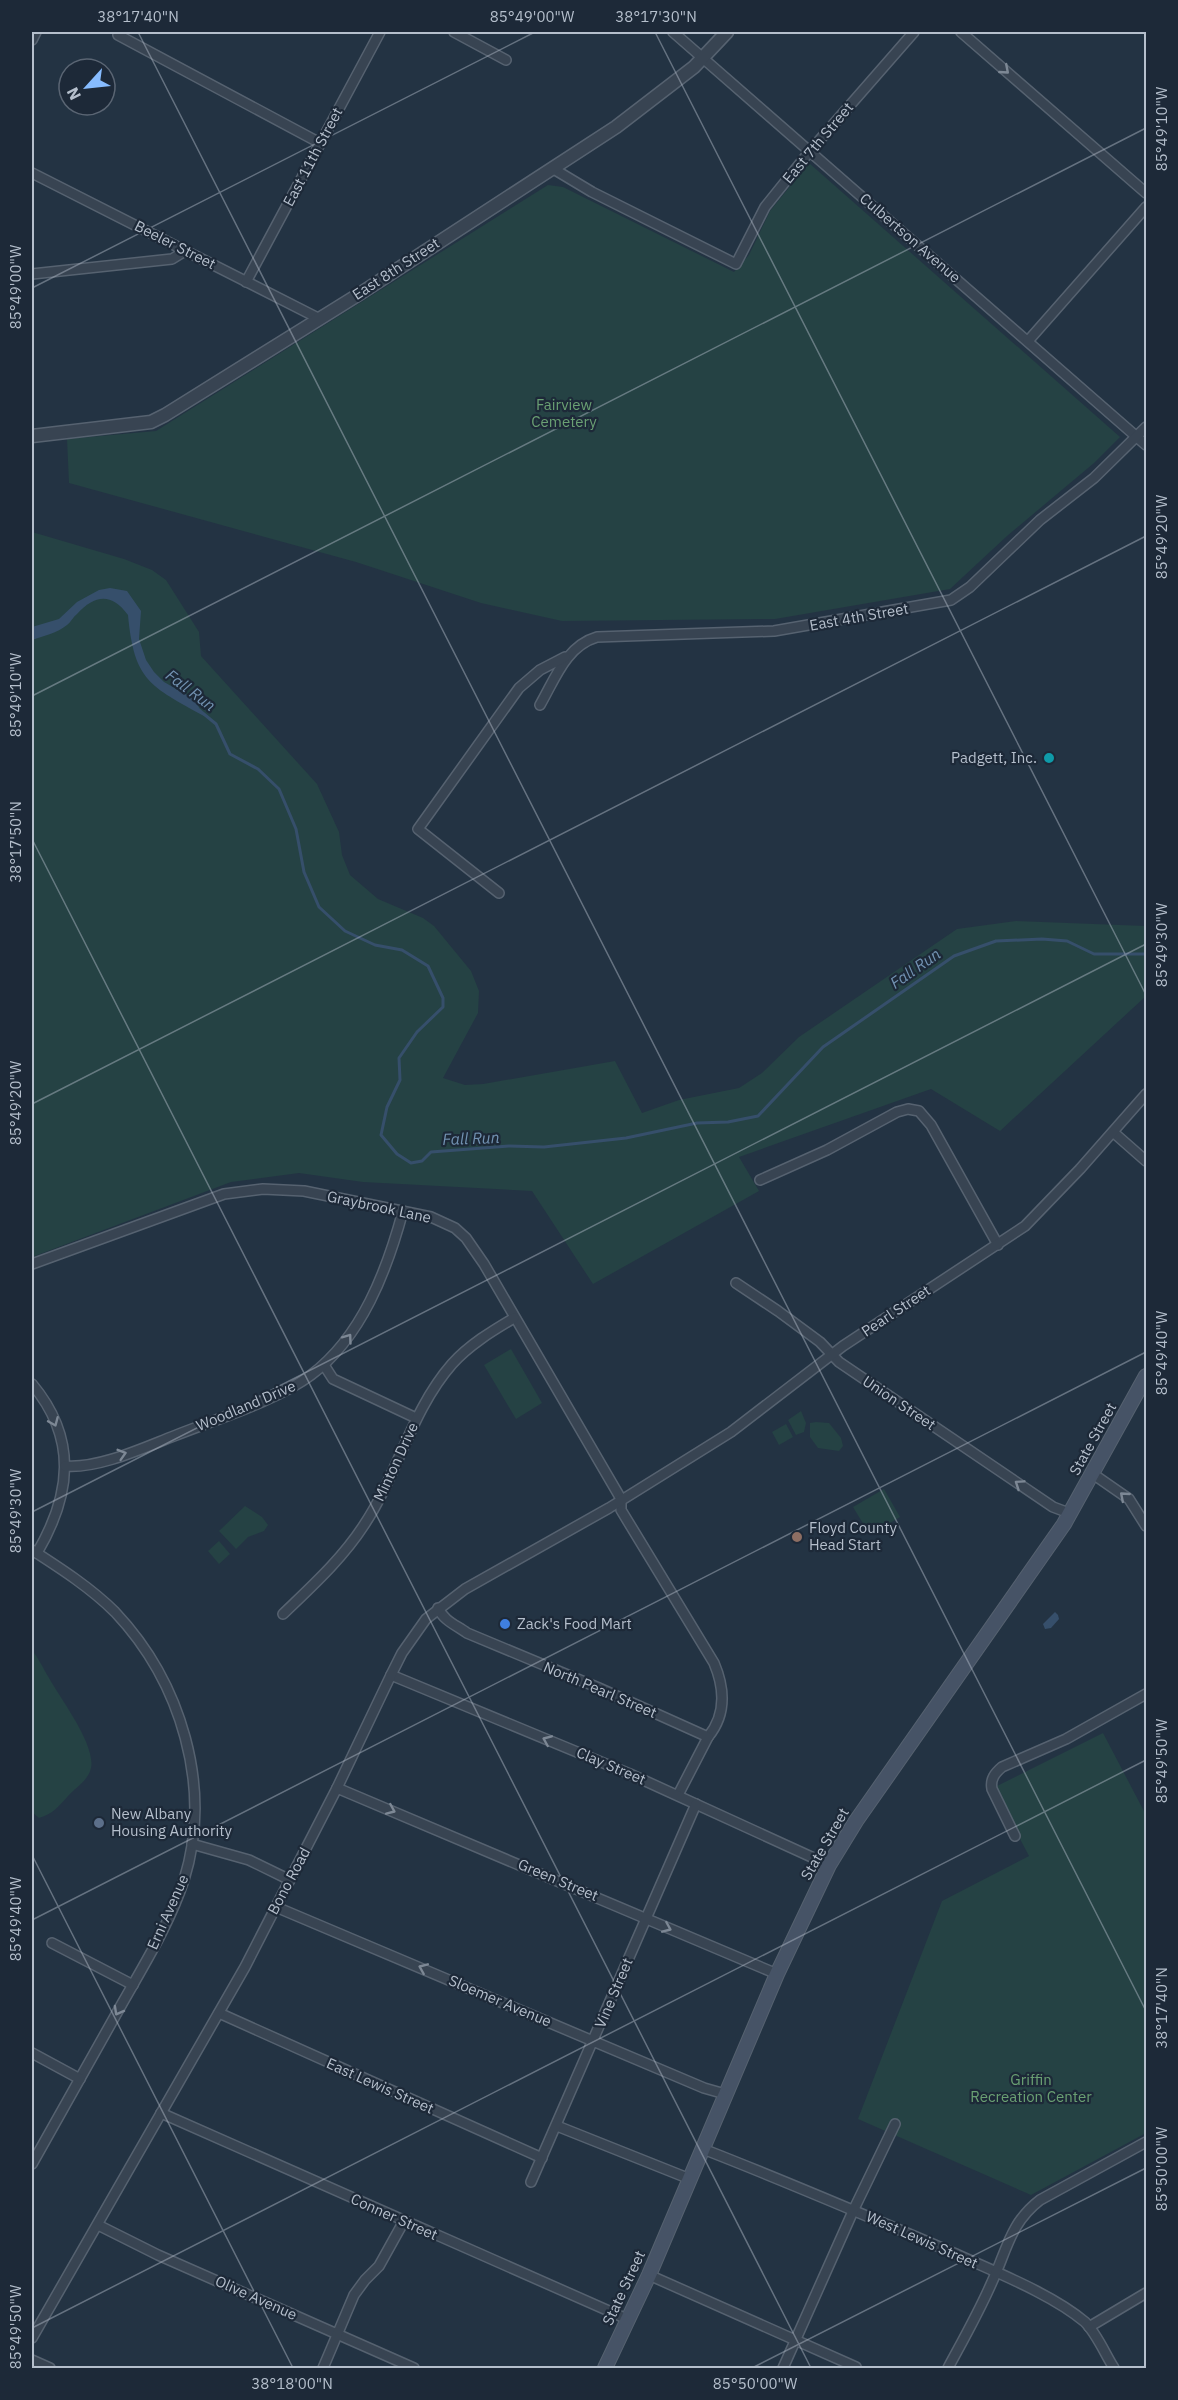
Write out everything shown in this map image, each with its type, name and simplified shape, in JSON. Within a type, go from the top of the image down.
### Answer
[{"type":"main road","name":"State Street","points":[[605,2368],[649,2275],[777,1974],[829,1864],[856,1821],[1064,1524],[1146,1376]]},
{"type":"street","points":[[32,40],[36,32]]},
{"type":"street","name":"East 11th Street","points":[[246,282],[380,32]]},
{"type":"street","points":[[454,32],[506,60]]},
{"type":"street","name":"Culbertson Avenue","points":[[673,32],[1146,445]]},
{"type":"street","name":"East 8th Street","points":[[32,435],[152,422],[361,293],[616,127],[704,59],[727,32]]},
{"type":"street","name":"East 7th Street","points":[[552,168],[592,192],[736,264],[765,207],[810,151],[914,32]]},
{"type":"street","points":[[961,32],[1146,193]]},
{"type":"street","points":[[118,35],[320,143]]},
{"type":"street","name":"Beeler Street","points":[[32,173],[318,318]]},
{"type":"street","points":[[1028,341],[1146,207]]},
{"type":"street","points":[[32,274],[172,259],[185,251]]},
{"type":"street","name":"East 4th Street","points":[[540,705],[567,656],[582,643],[597,637],[774,631],[951,600],[970,587],[1040,520],[1094,478],[1146,427]]},
{"type":"street","points":[[499,893],[418,829],[522,686],[540,670],[567,656]]},
{"type":"street","name":"Pearl Street","points":[[621,1499],[735,1429],[831,1356],[998,1245],[1035,1216],[1146,1094]]},
{"type":"street","points":[[760,1180],[809,1159],[897,1112],[908,1109],[919,1111],[927,1119],[947,1152],[998,1245]]},
{"type":"street","points":[[1113,1132],[1146,1161]]},
{"type":"street","name":"Graybrook Lane","points":[[32,1264],[202,1202],[244,1191],[283,1189],[304,1191],[403,1211],[437,1220],[455,1228],[466,1238],[484,1263],[621,1499],[621,1510],[720,1677],[723,1695],[721,1712],[708,1737]]},
{"type":"street","name":"Woodland Drive","points":[[65,1466],[86,1466],[208,1423],[294,1386],[324,1365],[351,1334],[367,1306],[391,1250],[403,1211]]},
{"type":"street","name":"Union Street","points":[[736,1283],[820,1342],[831,1356],[1053,1507],[1069,1513]]},
{"type":"street","name":"Minton Drive","points":[[283,1614],[346,1551],[363,1527],[416,1418],[452,1364],[487,1334],[514,1318]]},
{"type":"street","points":[[324,1365],[333,1379],[416,1418]]},
{"type":"street","points":[[32,1384],[48,1407],[55,1424],[64,1452],[65,1466],[64,1491],[59,1508],[34,1551]]},
{"type":"street","points":[[1093,1474],[1129,1499],[1146,1526]]},
{"type":"street","name":"Bono Road","points":[[32,2338],[219,2013],[337,1788],[391,1675],[421,1626],[438,1608],[465,1589],[621,1499]]},
{"type":"street","name":"Erni Avenue","points":[[32,2164],[133,1985],[172,1910],[184,1879],[192,1844],[195,1810],[193,1772],[183,1729],[161,1677],[143,1647],[114,1612],[79,1583],[34,1551]]},
{"type":"street","name":"North Pearl Street","points":[[438,1608],[441,1616],[467,1633],[599,1688],[708,1737]]},
{"type":"street","name":"Clay Street","points":[[391,1675],[678,1796],[829,1864]]},
{"type":"street","points":[[1015,1836],[992,1789],[995,1774],[1002,1767],[1066,1740],[1146,1694]]},
{"type":"street","points":[[678,1796],[708,1737]]},
{"type":"street","name":"Green Street","points":[[337,1788],[777,1974]]},
{"type":"street","name":"Vine Street","points":[[531,2182],[696,1804]]},
{"type":"street","points":[[192,1844],[249,1860],[290,1880]]},
{"type":"street","name":"Sloemer Avenue","points":[[276,1907],[704,2088],[725,2094]]},
{"type":"street","points":[[52,1943],[133,1985]]},
{"type":"street","name":"East Lewis Street","points":[[219,2013],[542,2158]]},
{"type":"street","points":[[32,2053],[80,2079]]},
{"type":"street","name":"Conner Street","points":[[161,2113],[627,2319]]},
{"type":"street","points":[[783,2368],[895,2124]]},
{"type":"street","points":[[557,2126],[690,2178]]},
{"type":"street","points":[[948,2368],[1022,2217],[1040,2200],[1146,2142]]},
{"type":"street","name":"West Lewis Street","points":[[703,2149],[854,2210],[997,2272],[1061,2306],[1089,2327],[1114,2368]]},
{"type":"street","points":[[323,2368],[354,2295],[364,2280],[378,2266],[404,2221]]},
{"type":"street","name":"Olive Avenue","points":[[98,2225],[158,2255],[414,2368]]},
{"type":"street","points":[[649,2275],[856,2367]]},
{"type":"street","points":[[1089,2327],[1146,2293]]},
{"type":"street","points":[[32,2360],[50,2368]]},
{"type":"green space","name":"Fairview Cemetery","points":[[809,163],[1120,437],[1094,463],[1007,536],[950,589],[775,619],[562,621],[481,603],[356,562],[69,483],[67,439],[156,431],[548,185],[563,187],[734,272],[749,255],[770,211]]},
{"type":"green space","points":[[32,532],[124,559],[152,570],[166,580],[199,632],[201,656],[317,784],[339,832],[342,855],[350,875],[378,899],[423,918],[434,926],[471,971],[479,991],[478,1013],[443,1078],[465,1085],[483,1084],[615,1061],[642,1113],[679,1100],[739,1088],[762,1073],[799,1037],[957,929],[1016,921],[1146,926],[1146,996],[1000,1131],[931,1089],[739,1157],[759,1191],[593,1284],[532,1191],[363,1182],[299,1173],[231,1182],[32,1257]]},
{"type":"green space","points":[[511,1349],[542,1403],[516,1419],[484,1365]]},
{"type":"green space","points":[[801,1411],[806,1423],[804,1432],[796,1435],[788,1420]]},
{"type":"green space","points":[[810,1423],[829,1423],[841,1438],[843,1446],[839,1451],[818,1448],[810,1437]]},
{"type":"green space","points":[[786,1424],[793,1437],[779,1445],[772,1432]]},
{"type":"green space","points":[[884,1489],[900,1517],[870,1535],[853,1507]]},
{"type":"green space","points":[[245,1506],[262,1517],[268,1525],[264,1531],[248,1537],[236,1549],[219,1531]]},
{"type":"green space","points":[[219,1541],[230,1554],[219,1564],[208,1551]]},
{"type":"green space","points":[[32,1650],[76,1722],[91,1758],[91,1768],[85,1780],[55,1809],[39,1818],[32,1812]]},
{"type":"green space","name":"Griffin Recreation Center","points":[[1103,1733],[1146,1815],[1146,2133],[1031,2195],[858,2119],[942,1901],[1029,1856],[993,1788]]},
{"type":"water","points":[[110,588],[127,591],[141,611],[139,639],[146,660],[154,672],[164,682],[194,699],[204,716],[170,697],[148,679],[140,668],[135,654],[128,615],[110,600],[103,599],[90,603],[63,628],[32,640],[32,627],[59,619],[77,602],[99,590]]},
{"type":"water","points":[[1055,1612],[1059,1619],[1051,1628],[1045,1629],[1043,1624]]},
{"type":"waterway","name":"Fall Run","points":[[199,710],[216,724],[230,754],[258,769],[279,789],[296,829],[304,872],[319,907],[345,931],[375,945],[402,950],[428,966],[443,998],[443,1007],[417,1032],[399,1058],[400,1080],[387,1107],[381,1135],[397,1154],[411,1163],[422,1161],[431,1152],[509,1146],[544,1147],[626,1138],[697,1123],[728,1122],[758,1116],[823,1047],[954,956],[996,941],[1042,939],[1067,941],[1094,954],[1146,954]]},
{"type":"place","name":"Padgett, Inc.","points":[[1049,758]]},
{"type":"place","name":"Floyd County Head Start","points":[[797,1537]]},
{"type":"place","name":"Zack's Food Mart","points":[[505,1624]]},
{"type":"place","name":"New Albany Housing Authority","points":[[99,1823]]}]
